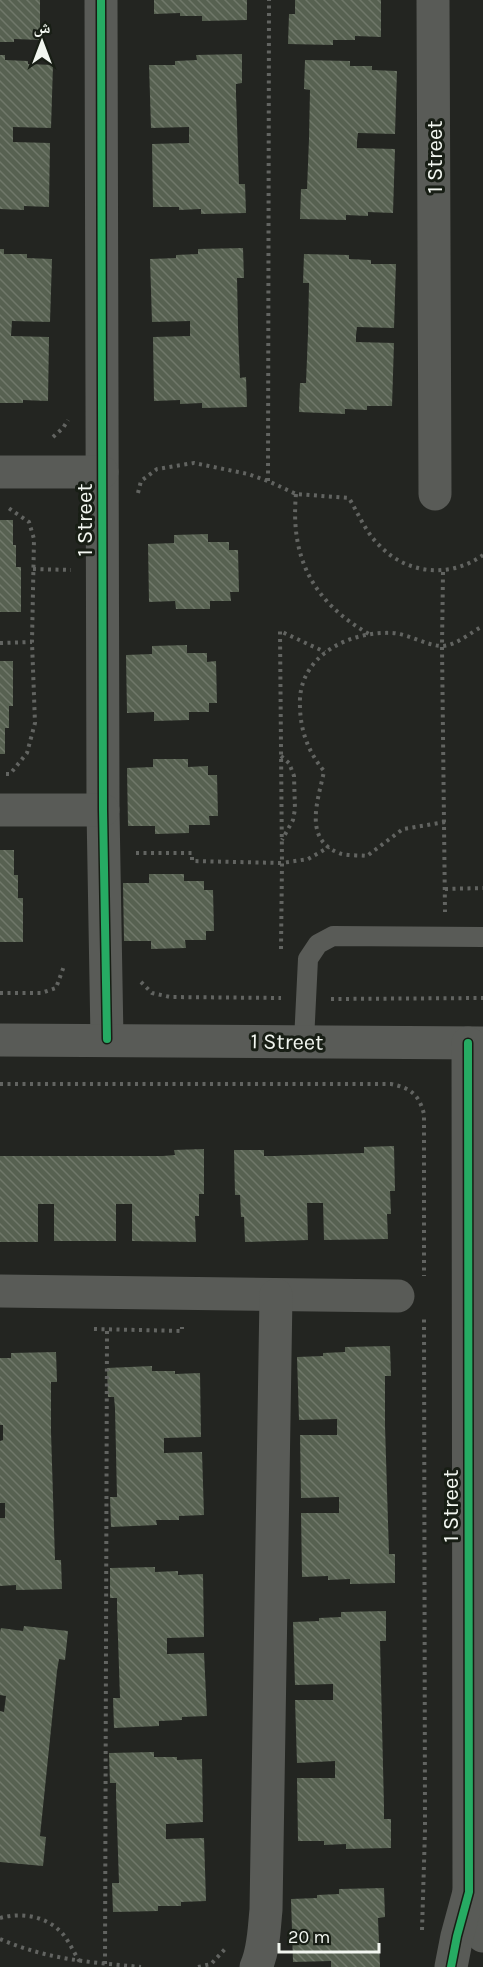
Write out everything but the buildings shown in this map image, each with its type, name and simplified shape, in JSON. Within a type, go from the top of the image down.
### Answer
[{"type":"street","name":"1 Street","points":[[101,0],[103,810],[107,1040]]},
{"type":"street","name":"1 Street","points":[[433,0],[435,494]]},
{"type":"street","name":"1 Street","points":[[3,472],[102,472]]},
{"type":"street","points":[[0,810],[103,810]]},
{"type":"street","name":"1 Street","points":[[0,1040],[475,1043],[469,1892],[451,1967]]},
{"type":"street","points":[[0,1291],[416,1296]]},
{"type":"street","points":[[256,1967],[260,1960],[266,1910],[276,1294]]},
{"type":"street","name":"1 Street","points":[[469,1892],[483,1936]]},
{"type":"lane","points":[[304,1041],[308,959],[318,944],[333,936],[483,937]]},
{"type":"path","points":[[268,480],[269,0]]},
{"type":"path","points":[[48,441],[63,428],[70,410]]},
{"type":"path","points":[[137,497],[141,481],[157,469],[194,463],[268,480],[296,494],[349,498],[369,533],[380,547],[395,559],[418,568],[443,572],[459,568],[483,555]]},
{"type":"path","points":[[0,774],[10,774],[27,753],[35,723],[32,642],[34,539],[28,522],[7,507],[3,472]]},
{"type":"path","points":[[296,494],[294,515],[296,537],[300,558],[309,577],[335,611],[351,624],[370,634]]},
{"type":"path","points":[[443,572],[445,937]]},
{"type":"path","points":[[445,822],[404,829],[367,856],[339,853],[323,842],[316,828],[315,812],[324,771],[309,749],[302,732],[300,694],[315,662],[325,652],[348,640],[370,634],[392,633],[442,646],[459,640],[483,626]]},
{"type":"path","points":[[281,953],[280,631],[325,652]]},
{"type":"path","points":[[0,643],[32,642]]},
{"type":"path","points":[[281,756],[289,763],[294,776],[295,809],[293,820],[282,841]]},
{"type":"path","points":[[136,843],[136,853],[192,853],[192,861],[282,863],[308,859],[329,846]]},
{"type":"path","points":[[445,889],[483,888]]},
{"type":"path","points":[[0,993],[41,993],[56,988],[64,966]]},
{"type":"path","points":[[138,976],[143,985],[152,993],[170,997],[483,998]]},
{"type":"path","points":[[281,987],[281,998]]},
{"type":"path","points":[[0,1084],[391,1084],[406,1087],[415,1093],[421,1102],[424,1114],[416,1296],[425,1830],[422,1935]]},
{"type":"path","points":[[105,1964],[107,1329]]},
{"type":"path","points":[[0,1918],[25,1915],[51,1924],[62,1933],[80,1962]]},
{"type":"path","points":[[0,1939],[28,1951],[80,1962],[141,1967]]},
{"type":"cycle path","points":[[101,0],[103,810],[107,1039]]},
{"type":"cycle path","points":[[451,1967],[469,1892],[468,1043]]}]
